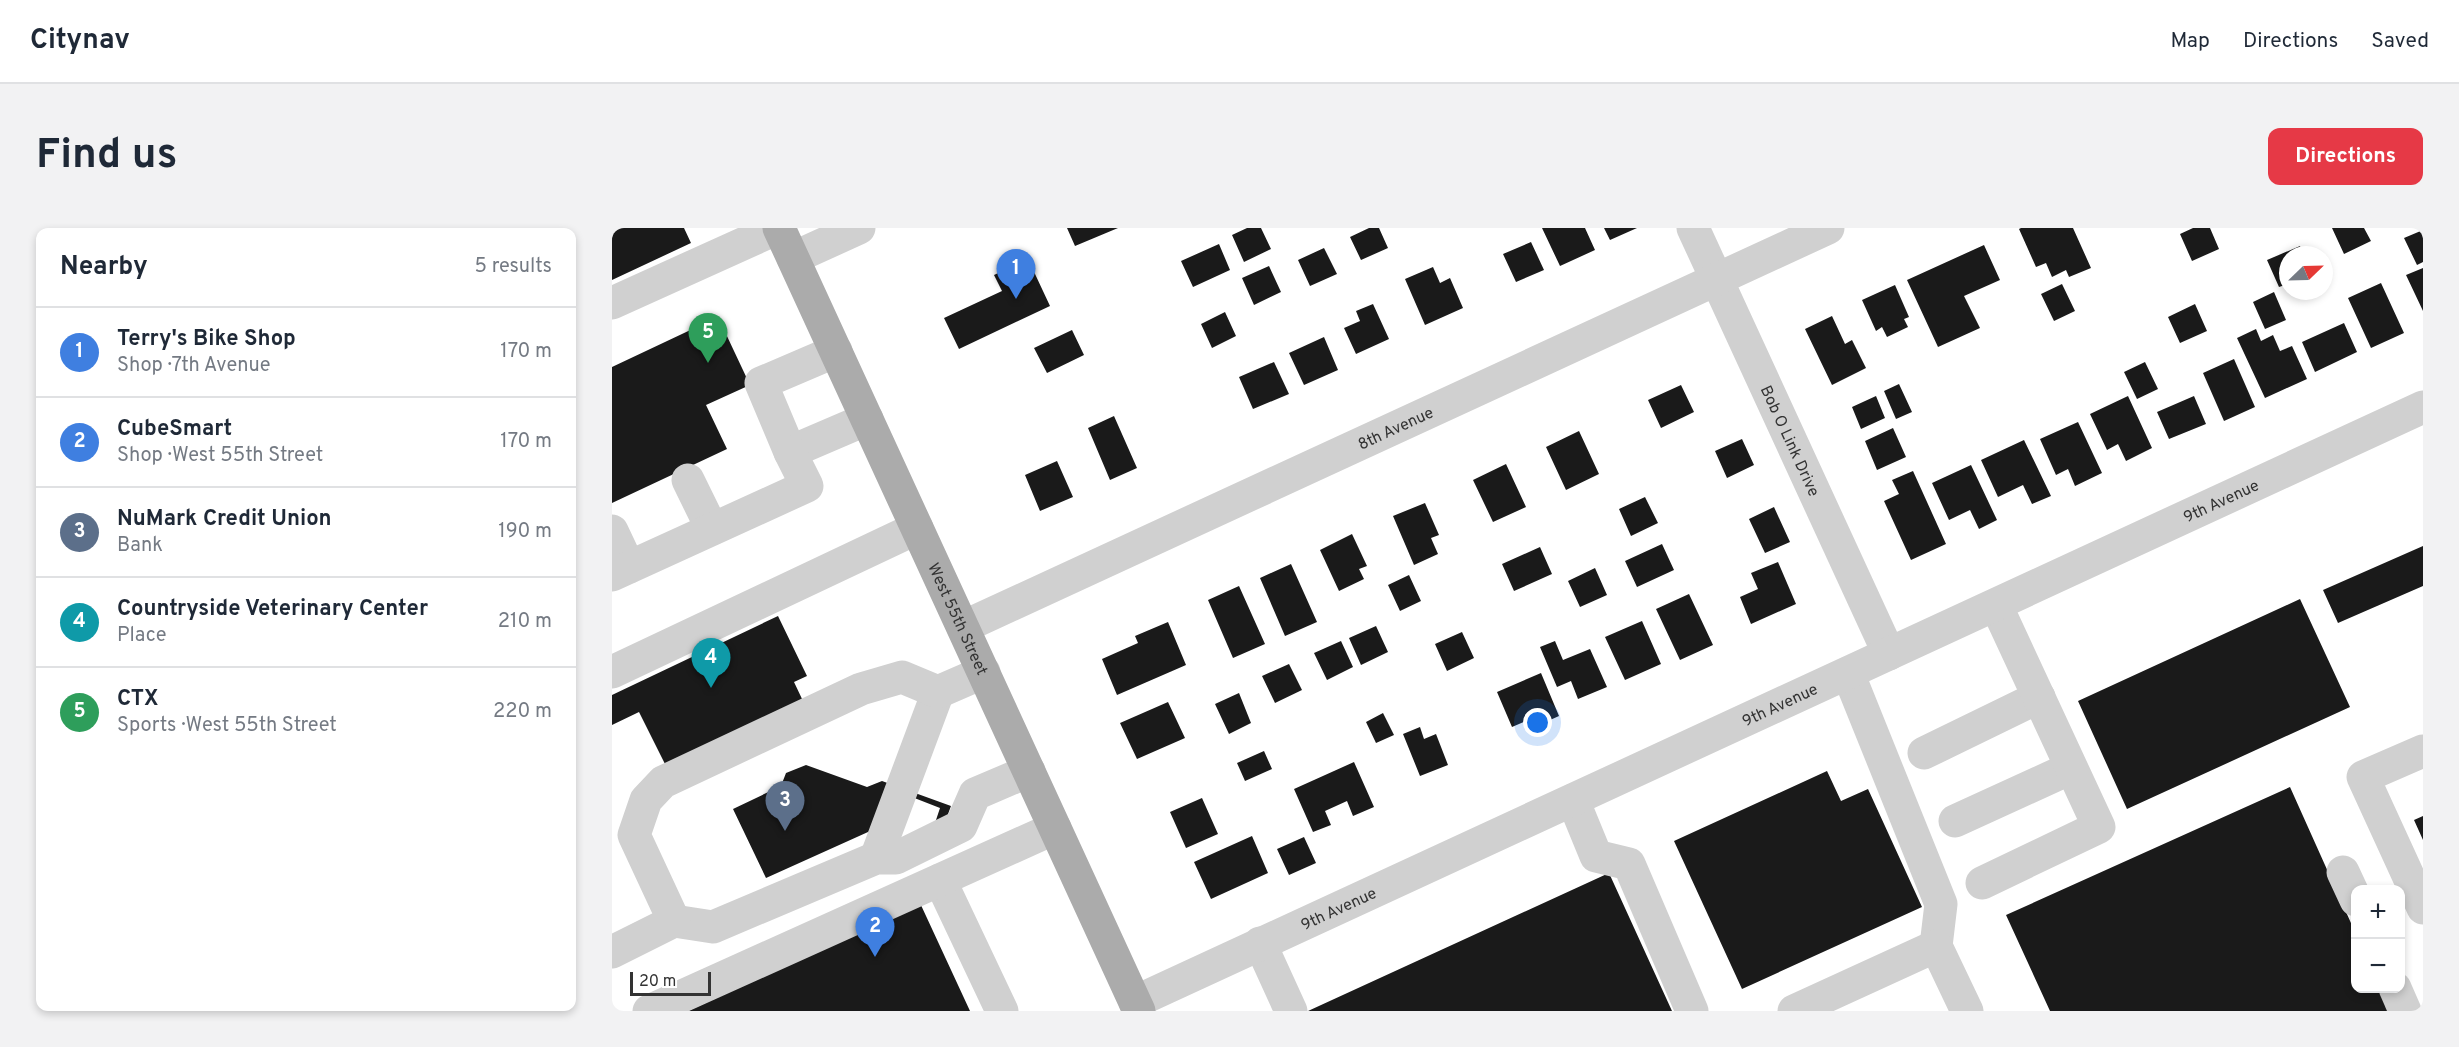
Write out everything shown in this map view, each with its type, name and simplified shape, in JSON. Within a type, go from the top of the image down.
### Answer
[{"type":"main road","name":"West 55th Street","points":[[778,228],[794,258],[1137,1007]]},
{"type":"street","points":[[612,303],[778,228]]},
{"type":"street","points":[[794,258],[859,228]]},
{"type":"street","name":"Bob O Link Drive","points":[[1693,228],[1889,654]]},
{"type":"street","name":"8th Avenue","points":[[963,627],[1828,228]]},
{"type":"street","points":[[612,531],[620,571],[807,486],[761,382],[836,351]]},
{"type":"street","name":"9th Avenue","points":[[1137,1007],[1260,943],[2423,407]]},
{"type":"street","points":[[790,452],[867,419]]},
{"type":"street","points":[[688,480],[712,529]]},
{"type":"street","points":[[612,672],[917,528]]},
{"type":"street","points":[[1982,883],[2099,827],[1996,605]]},
{"type":"street","points":[[876,858],[938,692],[984,672]]},
{"type":"street","points":[[1848,673],[1941,904],[1936,946],[1967,1011]]},
{"type":"street","points":[[674,921],[623,840],[646,800],[659,785],[861,689],[902,677],[938,692]]},
{"type":"street","points":[[1924,753],[2039,697]]},
{"type":"street","points":[[2423,750],[2363,777],[2423,908]]},
{"type":"street","points":[[1955,821],[2072,768]]},
{"type":"street","points":[[612,952],[674,921],[712,927],[876,858],[896,858],[961,826],[975,794],[1029,771]]},
{"type":"street","points":[[1573,800],[1596,856],[1629,864],[1692,1011]]},
{"type":"street","points":[[649,1011],[1055,828]]},
{"type":"street","points":[[940,880],[1002,1011]]},
{"type":"street","points":[[1260,943],[1292,1011]]},
{"type":"street","points":[[1794,1011],[1936,946]]},
{"type":"street","points":[[2397,993],[2405,1011]]},
{"type":"building","points":[[612,228],[684,228],[691,243],[612,280]]},
{"type":"building","points":[[1067,228],[1118,228],[1075,246]]},
{"type":"building","points":[[1247,228],[1261,228],[1271,249],[1244,262],[1232,235]]},
{"type":"building","points":[[1369,228],[1379,228],[1388,248],[1361,260],[1350,237]]},
{"type":"building","points":[[1542,228],[1585,228],[1595,250],[1560,266]]},
{"type":"building","points":[[1604,228],[1637,228],[1610,240]]},
{"type":"building","points":[[2073,228],[2091,268],[2069,277],[2066,270],[2052,277],[2046,263],[2036,267],[2019,229]]},
{"type":"building","points":[[2193,228],[2210,228],[2219,249],[2192,261],[2180,234]]},
{"type":"building","points":[[2332,228],[2364,228],[2371,241],[2344,254]]},
{"type":"building","points":[[2423,230],[2423,262],[2417,265],[2404,238]]},
{"type":"building","points":[[1531,242],[1544,270],[1516,282],[1503,254]]},
{"type":"building","points":[[1219,244],[1230,270],[1193,287],[1181,261]]},
{"type":"building","points":[[1984,245],[2000,280],[1964,296],[1980,328],[1938,347],[1907,280]]},
{"type":"building","points":[[1324,248],[1337,274],[1310,286],[1298,260]]},
{"type":"building","points":[[2279,255],[2279,287],[2267,260]]},
{"type":"building","points":[[1028,259],[1050,306],[959,349],[944,318],[1002,291],[994,275]]},
{"type":"building","points":[[1269,266],[1281,292],[1254,305],[1242,278]]},
{"type":"building","points":[[1433,267],[1440,283],[1450,278],[1463,308],[1425,325],[1405,279]]},
{"type":"building","points":[[2423,268],[2423,311],[2406,275]]},
{"type":"building","points":[[2381,283],[2404,333],[2371,348],[2348,298]]},
{"type":"building","points":[[2062,284],[2075,311],[2054,321],[2041,294]]},
{"type":"building","points":[[1895,285],[1909,317],[1904,319],[1908,327],[1887,337],[1882,327],[1876,331],[1862,300]]},
{"type":"building","points":[[2274,292],[2286,320],[2265,329],[2253,302]]},
{"type":"building","points":[[1373,304],[1389,339],[1356,354],[1344,328],[1360,321],[1356,311]]},
{"type":"building","points":[[2195,304],[2207,331],[2180,343],[2168,317]]},
{"type":"building","points":[[1225,312],[1236,336],[1212,348],[1201,324]]},
{"type":"building","points":[[1832,316],[1845,344],[1852,340],[1866,368],[1832,385],[1805,329]]},
{"type":"building","points":[[718,317],[750,385],[706,405],[727,449],[612,503],[612,367]]},
{"type":"building","points":[[2344,323],[2357,352],[2315,372],[2302,342]]},
{"type":"building","points":[[2256,329],[2261,341],[2273,335],[2280,351],[2292,346],[2307,379],[2265,398],[2237,338]]},
{"type":"building","points":[[1072,330],[1084,355],[1047,373],[1034,348]]},
{"type":"building","points":[[1324,337],[1338,370],[1304,385],[1289,353]]},
{"type":"building","points":[[2234,359],[2255,407],[2224,421],[2203,373]]},
{"type":"building","points":[[1274,362],[1289,394],[1253,409],[1239,377]]},
{"type":"building","points":[[2145,362],[2158,389],[2137,399],[2124,372]]},
{"type":"building","points":[[1899,384],[1912,412],[1896,419],[1884,391]]},
{"type":"building","points":[[1681,385],[1694,412],[1661,428],[1648,400]]},
{"type":"building","points":[[1876,396],[1885,418],[1861,429],[1852,407]]},
{"type":"building","points":[[2128,396],[2152,448],[2126,461],[2118,444],[2107,450],[2090,414]]},
{"type":"building","points":[[2194,396],[2206,424],[2169,439],[2157,412]]},
{"type":"building","points":[[1114,416],[1137,468],[1110,480],[1088,428]]},
{"type":"building","points":[[2078,422],[2102,473],[2075,486],[2068,469],[2056,475],[2040,439]]},
{"type":"building","points":[[1893,428],[1906,457],[1877,470],[1865,441]]},
{"type":"building","points":[[1579,431],[1599,474],[1566,490],[1546,447]]},
{"type":"building","points":[[1742,439],[1754,465],[1727,478],[1715,451]]},
{"type":"building","points":[[2024,440],[2051,496],[2032,504],[2023,485],[1998,497],[1981,460]]},
{"type":"building","points":[[1057,461],[1073,497],[1040,511],[1025,475]]},
{"type":"building","points":[[1506,464],[1526,507],[1493,522],[1473,480]]},
{"type":"building","points":[[1971,465],[1997,520],[1979,529],[1970,510],[1949,520],[1932,483]]},
{"type":"building","points":[[1913,471],[1946,544],[1911,560],[1884,501],[1899,494],[1892,480]]},
{"type":"building","points":[[1645,497],[1658,523],[1631,536],[1619,509]]},
{"type":"building","points":[[1425,503],[1439,535],[1431,538],[1438,554],[1414,565],[1393,516]]},
{"type":"building","points":[[1774,507],[1790,542],[1765,553],[1749,519]]},
{"type":"building","points":[[1352,534],[1367,566],[1359,569],[1364,579],[1339,591],[1320,550]]},
{"type":"building","points":[[1662,544],[1674,570],[1637,587],[1625,561]]},
{"type":"building","points":[[2423,546],[2423,586],[2338,623],[2323,590]]},
{"type":"building","points":[[1540,547],[1552,574],[1514,591],[1502,564]]},
{"type":"building","points":[[1778,562],[1796,604],[1751,624],[1740,597],[1758,589],[1751,573]]},
{"type":"building","points":[[1291,564],[1317,622],[1285,636],[1260,578]]},
{"type":"building","points":[[1595,568],[1607,595],[1580,607],[1568,581]]},
{"type":"building","points":[[1409,575],[1421,601],[1400,611],[1388,585]]},
{"type":"building","points":[[1239,586],[1265,644],[1233,658],[1208,600]]},
{"type":"building","points":[[1689,594],[1713,645],[1680,660],[1656,609]]},
{"type":"building","points":[[2300,599],[2350,707],[2127,809],[2078,701]]},
{"type":"building","points":[[778,616],[807,676],[794,682],[803,701],[666,766],[639,712],[612,725],[612,695]]},
{"type":"building","points":[[1642,621],[1661,664],[1625,680],[1605,637]]},
{"type":"building","points":[[1168,622],[1186,665],[1117,695],[1102,659],[1138,643],[1135,636]]},
{"type":"building","points":[[1376,626],[1388,652],[1361,665],[1349,638]]},
{"type":"building","points":[[1462,632],[1474,658],[1447,671],[1435,644]]},
{"type":"building","points":[[1341,641],[1353,667],[1327,680],[1314,653]]},
{"type":"building","points":[[1555,641],[1563,660],[1590,649],[1607,687],[1578,699],[1571,681],[1557,687],[1540,647]]},
{"type":"building","points":[[1289,664],[1302,690],[1275,703],[1262,676]]},
{"type":"building","points":[[1541,673],[1559,716],[1530,729],[1526,721],[1512,727],[1497,692]]},
{"type":"building","points":[[1239,693],[1251,723],[1229,734],[1215,704]]},
{"type":"building","points":[[1168,702],[1185,738],[1137,759],[1120,723]]},
{"type":"building","points":[[1383,713],[1394,735],[1376,743],[1366,722]]},
{"type":"building","points":[[1420,727],[1424,739],[1436,734],[1448,765],[1420,776],[1403,734]]},
{"type":"building","points":[[1264,751],[1272,769],[1245,781],[1237,763]]},
{"type":"building","points":[[1354,762],[1374,807],[1353,816],[1347,801],[1325,811],[1331,825],[1313,832],[1294,789]]},
{"type":"building","points":[[806,765],[867,787],[882,781],[951,806],[944,825],[935,823],[940,808],[899,792],[888,823],[766,878],[733,809],[781,786],[786,773]]},
{"type":"building","points":[[1827,771],[1841,801],[1868,789],[1922,907],[1742,989],[1674,841]]},
{"type":"building","points":[[2290,787],[2351,923],[2351,993],[2383,993],[2391,1011],[2050,1011],[2006,915]]},
{"type":"building","points":[[1202,798],[1218,834],[1186,848],[1170,812]]},
{"type":"building","points":[[2423,816],[2423,840],[2414,820]]},
{"type":"building","points":[[1252,836],[1268,873],[1211,899],[1194,862]]},
{"type":"building","points":[[1304,837],[1316,863],[1289,875],[1277,849]]},
{"type":"building","points":[[1609,873],[1672,1011],[1308,1011]]},
{"type":"building","points":[[920,903],[970,1011],[688,1011]]},
{"type":"place","name":"Terry's Bike Shop","points":[[1016,299]]},
{"type":"place","name":"CTX","points":[[708,363]]},
{"type":"place","name":"Countryside Veterinary Center","points":[[711,688]]},
{"type":"place","name":"NuMark Credit Union","points":[[785,831]]},
{"type":"place","name":"CubeSmart","points":[[875,957]]}]
